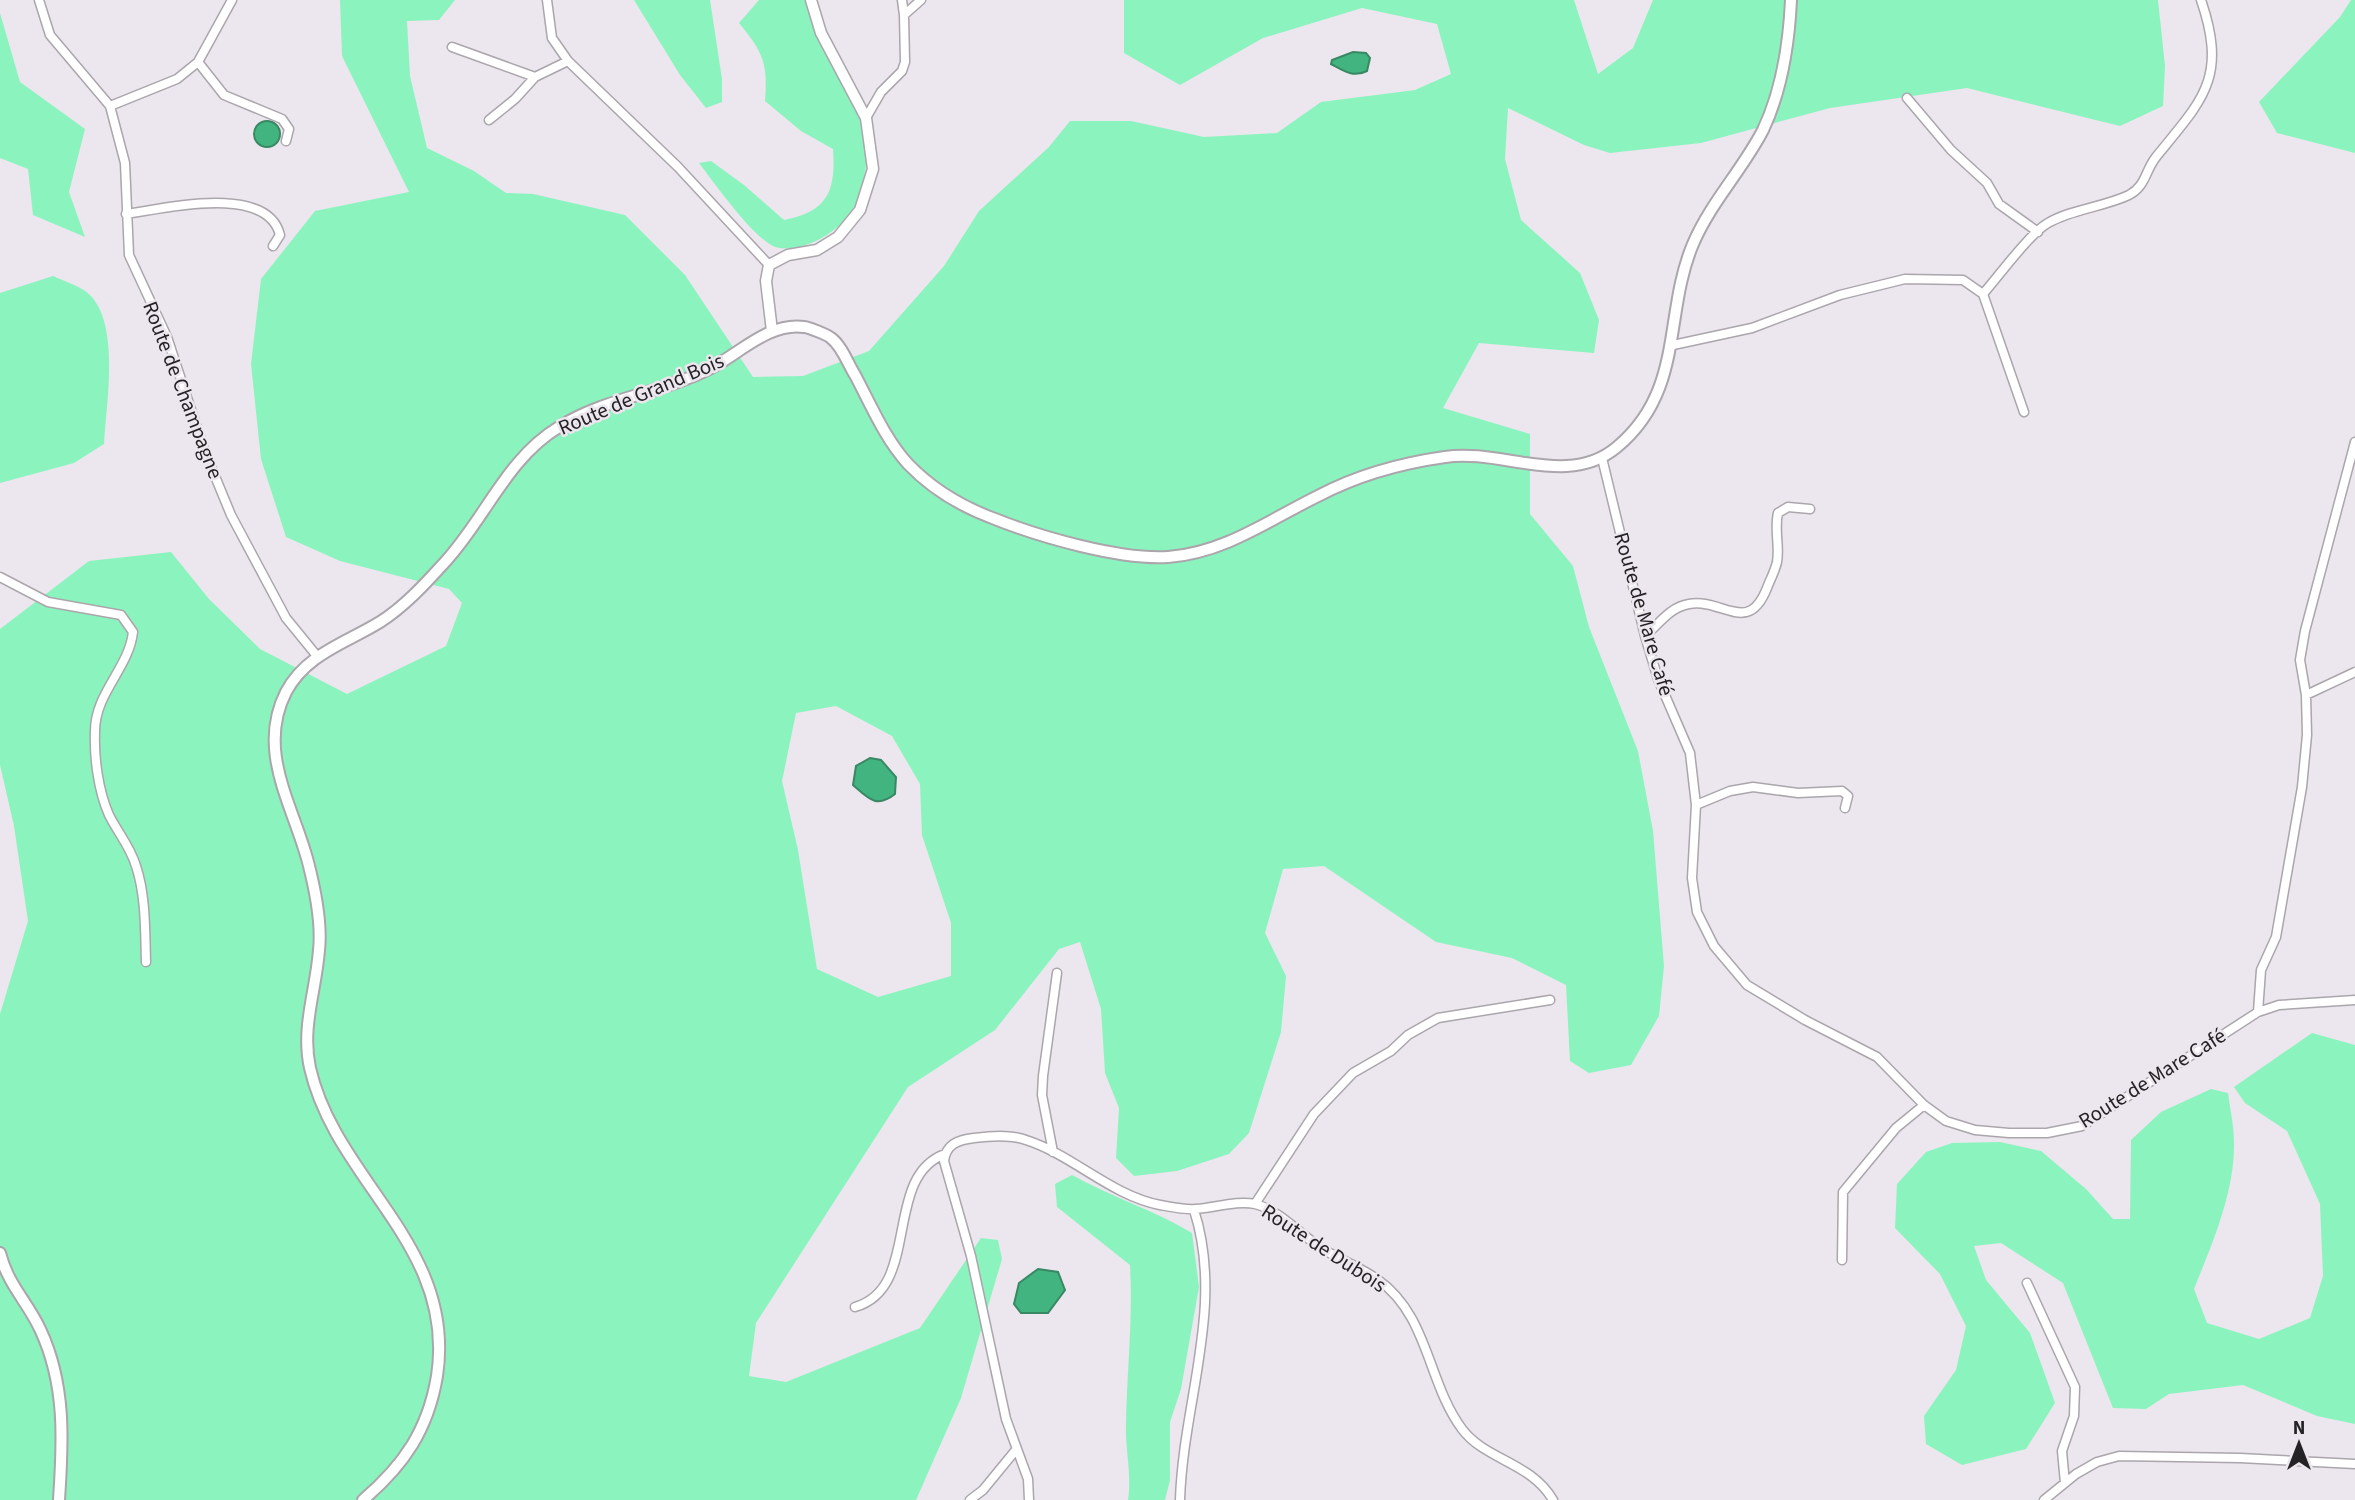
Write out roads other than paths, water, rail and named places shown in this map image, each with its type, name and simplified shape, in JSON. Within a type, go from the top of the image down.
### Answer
[{"type":"main road","name":"Route de Grand Bois","points":[[363,1500],[407,1458],[424,1425],[435,1389],[440,1353],[439,1328],[431,1293],[413,1250],[335,1132],[313,1078],[307,1054],[307,1024],[320,949],[318,918],[308,862],[284,795],[273,738],[285,694],[295,678],[317,656],[387,618],[414,594],[450,557],[518,462],[541,439],[564,423],[600,407],[708,370],[772,331],[804,327],[833,338],[893,444],[907,463],[955,502],[1000,522],[1120,554],[1167,557],[1216,548],[1357,478],[1449,456],[1486,456],[1573,467],[1602,458],[1626,440],[1644,417],[1661,386],[1673,345],[1679,291],[1692,246],[1762,132],[1771,109],[1790,36],[1791,0]]},
{"type":"main road","points":[[0,1253],[11,1286],[38,1325],[54,1367],[63,1420],[58,1500]]},
{"type":"street","name":"Route de Champagne","points":[[39,0],[50,35],[110,106],[125,163],[129,255],[167,337],[205,452],[231,515],[286,618],[317,656]]},
{"type":"street","points":[[110,106],[177,79],[198,62],[232,0]]},
{"type":"street","points":[[547,0],[552,38],[568,61],[678,167],[769,265]]},
{"type":"street","points":[[769,265],[788,255],[817,250],[838,237],[852,222],[865,197],[873,169],[866,118],[821,33],[811,0]]},
{"type":"street","points":[[866,118],[881,92],[902,71],[905,62],[902,0]]},
{"type":"street","points":[[904,15],[921,0]]},
{"type":"street","points":[[1983,294],[2047,223],[2130,194],[2144,183],[2153,160],[2192,116],[2204,95],[2212,46],[2201,0]]},
{"type":"street","points":[[452,47],[535,76]]},
{"type":"street","points":[[489,120],[515,99],[535,76],[568,61]]},
{"type":"street","points":[[198,62],[224,95],[283,120],[289,129],[286,141]]},
{"type":"street","points":[[1907,99],[1951,150],[1987,183],[1999,204],[2038,232]]},
{"type":"street","points":[[127,214],[204,202],[223,202],[263,214],[275,221],[280,235],[273,246]]},
{"type":"street","points":[[769,265],[766,281],[772,331]]},
{"type":"street","points":[[1673,345],[1752,328],[1840,295],[1905,279],[1963,280],[1983,294],[2024,412]]},
{"type":"street","points":[[2258,1012],[2261,970],[2276,937],[2302,787],[2307,735],[2306,695],[2300,660],[2305,631],[2355,442]]},
{"type":"street","name":"Route de Mare Café","points":[[1602,458],[1645,636],[1658,679],[1690,752],[1696,805],[1692,878],[1697,912],[1714,946],[1747,985],[1805,1020],[1877,1057],[1924,1105],[1946,1121],[1975,1130],[2047,1133],[2082,1126],[2258,1012],[2279,1005],[2355,1000]]},
{"type":"street","points":[[1645,636],[1672,611],[1689,604],[1741,614],[1750,612],[1764,594],[1777,562],[1778,513],[1788,507],[1811,509]]},
{"type":"street","points":[[0,577],[48,603],[121,615],[133,632],[127,654],[103,696],[95,726],[95,750],[104,801],[127,841],[137,868],[146,962]]},
{"type":"street","points":[[2306,695],[2355,672]]},
{"type":"street","points":[[1696,805],[1730,792],[1753,788],[1798,793],[1842,791],[1848,796],[1845,808]]},
{"type":"street","points":[[1053,1152],[1042,1095],[1057,973]]},
{"type":"street","points":[[1255,1204],[1314,1115],[1353,1073],[1391,1051],[1408,1035],[1438,1018],[1550,1000]]},
{"type":"street","points":[[1842,1260],[1843,1192],[1896,1128],[1924,1105]]},
{"type":"street","name":"Route de Dubois","points":[[855,1307],[870,1302],[891,1279],[898,1240],[920,1173],[930,1162],[945,1154],[948,1147],[960,1140],[994,1136],[1025,1139],[1135,1197],[1157,1205],[1194,1210],[1255,1204],[1321,1248],[1377,1279],[1397,1296],[1424,1340],[1444,1396],[1461,1428],[1470,1439],[1533,1476],[1553,1500]]},
{"type":"street","points":[[945,1154],[948,1184],[971,1256],[1015,1451],[1028,1479],[1029,1500]]},
{"type":"street","points":[[1180,1500],[1181,1466],[1203,1335],[1206,1278],[1204,1241],[1194,1210]]},
{"type":"street","points":[[2027,1283],[2075,1387],[2077,1406],[2062,1451],[2065,1483]]},
{"type":"street","points":[[970,1500],[983,1490],[1015,1451]]},
{"type":"street","points":[[2044,1500],[2097,1462],[2119,1456],[2240,1458],[2355,1464]]}]
